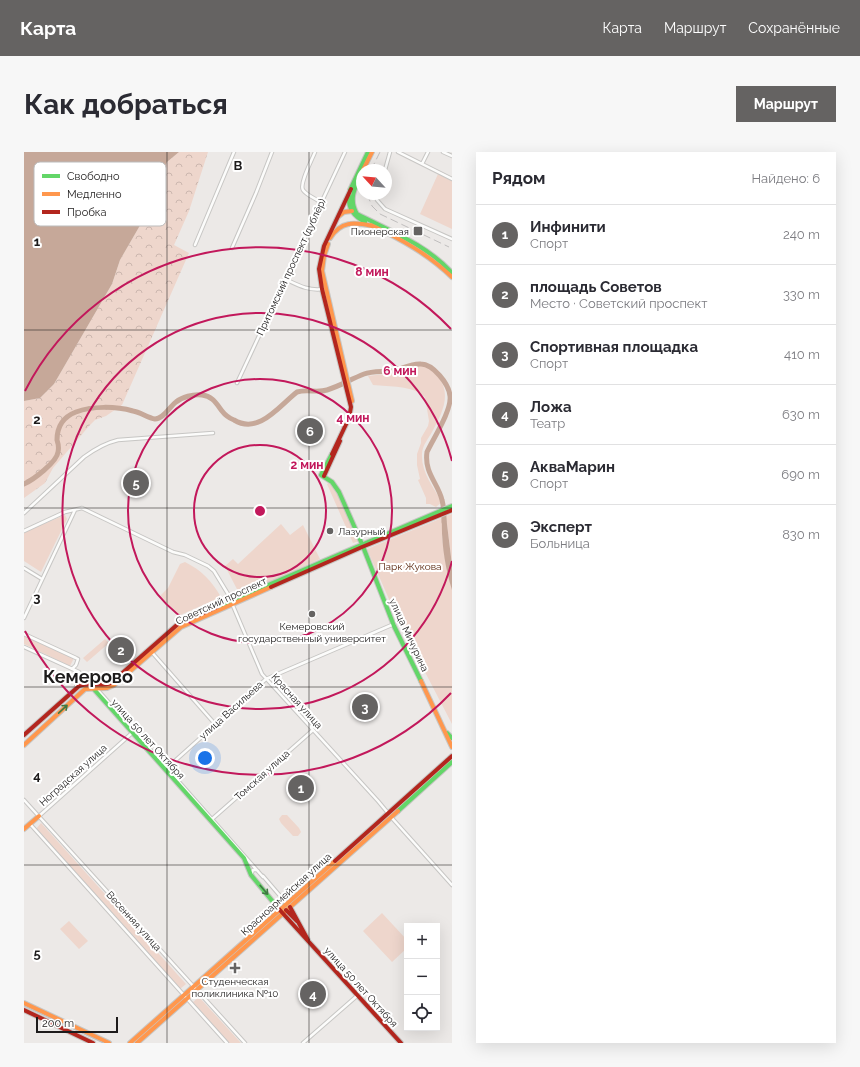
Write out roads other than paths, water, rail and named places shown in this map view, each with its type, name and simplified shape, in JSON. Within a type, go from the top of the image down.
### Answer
[{"type":"main road","points":[[324,289],[319,269],[324,246],[368,152]]},
{"type":"main road","points":[[366,164],[372,152]]},
{"type":"main road","points":[[324,289],[322,272],[327,244],[356,182]]},
{"type":"main road","points":[[352,189],[353,211]]},
{"type":"main road","points":[[348,200],[356,218],[413,246],[429,256],[452,277]]},
{"type":"main road","points":[[338,217],[342,213],[353,211],[361,217],[425,250],[441,261],[452,273]]},
{"type":"main road","points":[[332,235],[341,227],[351,223],[360,223],[372,226]]},
{"type":"main road","name":"улица Мичурина","points":[[324,289],[353,406],[351,417],[322,476],[328,478],[335,485],[394,624],[452,746]]},
{"type":"main road","name":"Советский проспект","points":[[24,745],[85,689],[106,689],[114,685],[178,624],[452,506]]},
{"type":"main road","name":"Советский проспект","points":[[429,517],[452,510]]},
{"type":"main road","name":"Советский проспект","points":[[24,735],[82,684],[105,686],[150,651]]},
{"type":"main road","name":"улица 50 лет Октября","points":[[90,684],[132,733],[167,769],[212,820],[244,858],[251,875],[301,926],[310,942]]},
{"type":"main road","points":[[46,715],[46,720],[51,720]]},
{"type":"main road","points":[[35,725],[40,725],[40,731]]},
{"type":"main road","name":"улица Мичурина","points":[[446,732],[452,738]]},
{"type":"main road","name":"Красноармейская улица","points":[[130,1043],[195,989],[286,909],[390,815],[452,756]]},
{"type":"main road","name":"Красноармейская улица","points":[[390,815],[452,762]]},
{"type":"main road","name":"Ноградская улица","points":[[24,829],[39,816]]},
{"type":"main road","name":"улица 50 лет Октября","points":[[286,909],[310,942],[401,1043]]},
{"type":"main road","name":"Красноармейская улица","points":[[137,1043],[185,997]]},
{"type":"main road","points":[[24,1003],[109,1043]]},
{"type":"main road","points":[[24,1010],[93,1043]]},
{"type":"street","points":[[195,246],[234,152]]},
{"type":"street","points":[[232,248],[272,152]]},
{"type":"street","points":[[315,152],[302,187],[304,191],[321,203]]},
{"type":"street","name":"Притомский проспект (дублёр)","points":[[237,383],[345,152]]},
{"type":"street","points":[[387,164],[390,152]]},
{"type":"street","points":[[398,152],[452,178]]},
{"type":"street","points":[[422,164],[428,152]]},
{"type":"street","points":[[443,152],[452,156]]},
{"type":"street","points":[[377,200],[385,209],[452,239]]},
{"type":"street","points":[[286,279],[305,288],[315,290],[324,289]]},
{"type":"street","points":[[24,513],[84,457],[110,442],[118,440],[213,433]]},
{"type":"street","name":"Красная улица","points":[[75,509],[82,508],[214,571],[231,602],[262,674],[378,801],[452,885]]},
{"type":"street","points":[[24,531],[41,522],[75,509]]},
{"type":"street","points":[[24,618],[75,509]]},
{"type":"street","points":[[24,568],[42,579]]},
{"type":"street","name":"улица Васильева","points":[[167,769],[266,679],[394,624]]},
{"type":"street","points":[[24,634],[78,659],[73,670]]},
{"type":"street","points":[[24,647],[82,675],[90,684]]},
{"type":"street","points":[[150,651],[216,724]]},
{"type":"street","points":[[73,670],[77,679],[76,688]]},
{"type":"street","name":"улица 50 лет Октября","points":[[95,688],[167,769]]},
{"type":"street","name":"Томская улица","points":[[212,820],[313,730]]},
{"type":"street","name":"Ноградская улица","points":[[39,816],[132,733]]},
{"type":"street","name":"Весенняя улица","points":[[24,800],[245,1043]]},
{"type":"street","name":"улица 50 лет Октября","points":[[212,820],[263,876],[286,909]]},
{"type":"street","name":"Весенняя улица","points":[[30,824],[227,1043]]},
{"type":"street","points":[[251,875],[255,869],[263,876]]},
{"type":"street","points":[[303,1043],[358,994]]},
{"type":"waterway","points":[[24,484],[33,479],[54,461],[58,452],[57,435],[60,426],[64,419],[71,414],[82,410],[104,407],[119,408],[155,419],[161,417],[178,400],[191,395],[202,395],[211,398],[224,414],[230,418],[243,424],[252,424],[268,417],[297,392],[327,390],[367,373],[391,371],[421,364],[430,367],[440,376],[447,386],[450,396],[450,402],[442,424],[427,452],[429,472],[440,494],[444,508],[444,522]]},
{"type":"tram line","points":[[24,1006],[104,1043]]},
{"type":"railway","points":[[374,164],[380,152]]},
{"type":"railway","points":[[370,200],[372,206],[380,214],[449,247]]},
{"type":"place","name":"Пионерская","points":[[418,231]]},
{"type":"place","name":"Эксперт","points":[[310,431]]},
{"type":"place","name":"АкваМарин","points":[[136,483]]},
{"type":"place","name":"Лазурный","points":[[330,531]]},
{"type":"place","name":"Кемеровский государственный университет","points":[[312,614]]},
{"type":"place","name":"площадь Советов","points":[[121,650]]},
{"type":"place","name":"Спортивная площадка","points":[[365,707]]},
{"type":"place","name":"Инфинити","points":[[301,788]]},
{"type":"place","name":"Студенческая поликлиника №10","points":[[235,968]]},
{"type":"place","name":"Ложа","points":[[313,994]]},
{"type":"district","name":"Кемерово","points":[[88,676]]},
{"type":"park label","name":"Парк Жукова","points":[[410,566]]}]
